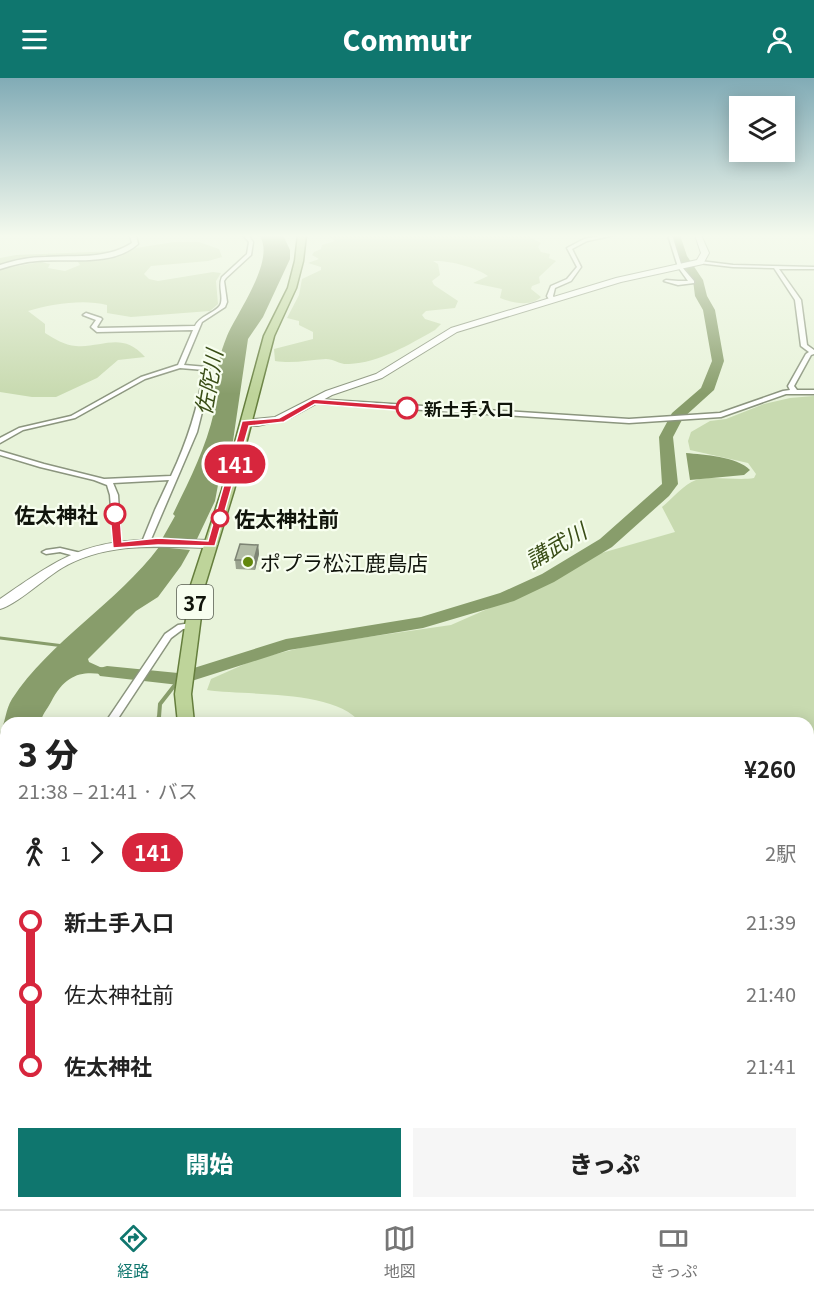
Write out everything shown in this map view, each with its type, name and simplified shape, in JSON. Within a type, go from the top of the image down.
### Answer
[{"type":"main road","name":"37","points":[[185,717],[183,694],[186,661],[205,544],[245,423],[269,336],[292,288]]},
{"type":"main road","points":[[245,423],[281,420],[330,393],[377,377],[454,330],[594,288]]},
{"type":"main road","points":[[0,605],[78,555],[117,546],[152,542],[205,544]]},
{"type":"street","points":[[180,366],[197,328],[207,316],[222,307],[224,302],[223,288]]},
{"type":"street","points":[[552,300],[550,296],[553,288]]},
{"type":"street","points":[[790,288],[798,300],[804,346],[814,352]]},
{"type":"street","points":[[86,315],[99,319],[94,327],[97,330],[197,328]]},
{"type":"street","points":[[794,391],[790,386],[809,354],[814,352]]},
{"type":"street","points":[[0,441],[21,429],[73,417],[143,378],[180,366],[207,369],[198,416],[153,520],[152,542]]},
{"type":"street","points":[[313,402],[617,421],[721,415],[794,391],[814,392]]},
{"type":"street","points":[[0,453],[105,482],[173,478]]},
{"type":"street","points":[[105,482],[112,488],[114,495],[117,546]]},
{"type":"street","points":[[46,552],[60,550],[78,555]]},
{"type":"street","points":[[114,717],[172,632],[190,626]]},
{"type":"shaded area","points":[[0,288],[217,288],[218,304],[210,311],[131,317],[107,313],[107,305],[78,302],[28,311],[45,324],[45,333],[64,343],[86,346],[120,343],[137,349],[145,357],[118,360],[97,378],[56,397],[32,397],[0,392]]},
{"type":"shaded area","points":[[253,288],[277,288],[263,317],[248,339],[233,441],[215,501],[197,539],[162,539],[175,516],[173,514],[211,425],[215,409],[216,375],[227,336]]},
{"type":"shaded area","points":[[300,288],[438,288],[458,301],[455,308],[426,311],[422,315],[425,319],[441,324],[435,330],[394,352],[372,360],[346,364],[326,359],[275,361],[274,349],[313,339],[313,332],[299,325],[299,321],[287,318]]},
{"type":"shaded area","points":[[496,288],[531,288],[541,297],[532,302],[510,301],[500,298],[502,289]]},
{"type":"shaded area","points":[[814,396],[814,717],[354,717],[332,704],[312,699],[207,690],[211,679],[256,659],[312,645],[451,625],[562,576],[591,556],[675,532],[662,507],[687,485],[702,479],[754,478],[756,474],[748,463],[690,450],[688,441],[691,432],[710,421],[726,419],[764,404],[790,398]]},
{"type":"shaded area","points":[[686,453],[728,459],[750,470],[744,475],[690,480]]},
{"type":"shaded area","points":[[159,547],[190,550],[158,597],[136,611],[88,659],[89,662],[100,667],[135,673],[131,679],[95,673],[75,676],[59,690],[42,717],[5,717],[12,699],[27,678],[142,567]]},
{"type":"building","points":[[240,544],[258,545],[254,560],[235,560]]},
{"type":"waterway","name":"講武川","points":[[107,672],[179,679],[286,645],[423,622],[507,597],[548,578],[606,543],[663,493],[670,484],[666,437],[677,416],[707,390],[718,361],[709,310],[701,296],[699,288]]},
{"type":"waterway","points":[[0,638],[64,646]]},
{"type":"waterway","name":"講武川","points":[[159,717],[160,704],[178,681]]},
{"type":"bus line","name":"141","points":[[115,514],[117,546],[158,542],[212,544],[245,423],[270,423],[281,420],[313,402],[407,408]]},
{"type":"place","name":"新土手入口","points":[[407,408]]},
{"type":"place","name":"佐太神社","points":[[115,514]]},
{"type":"place","name":"佐太神社前","points":[[220,518]]},
{"type":"place","name":"ポプラ松江鹿島店","points":[[248,562]]},
{"type":"water label","name":"佐陀川","points":[[207,382]]}]
